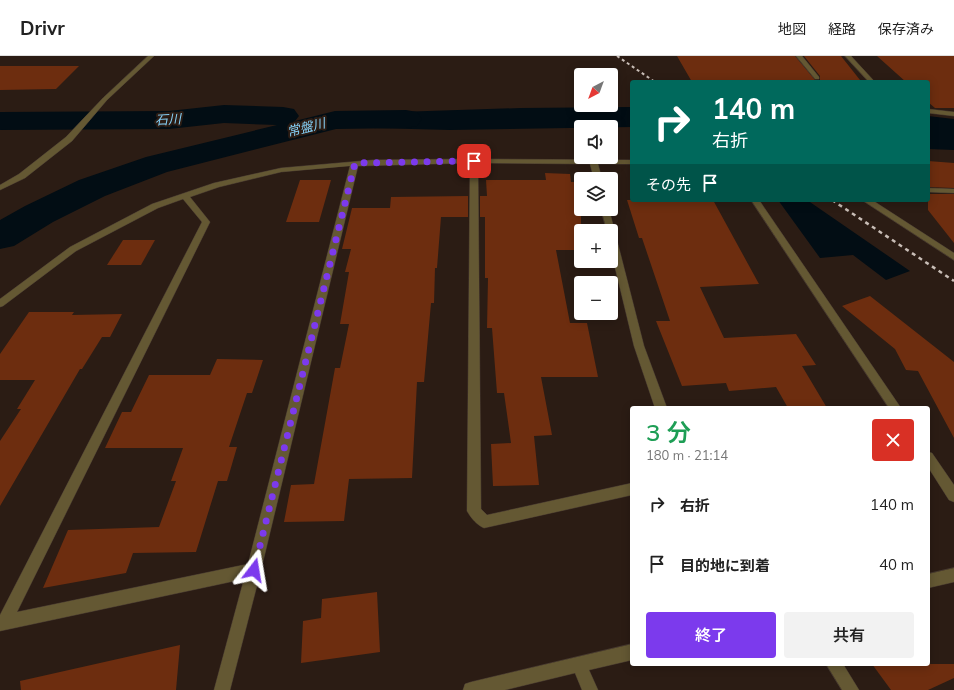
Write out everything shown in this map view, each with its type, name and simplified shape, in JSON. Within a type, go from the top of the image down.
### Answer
[{"type":"street","points":[[0,188],[34,167],[69,139],[104,99],[151,56]]},
{"type":"street","points":[[799,56],[817,78]]},
{"type":"street","points":[[848,56],[870,80]]},
{"type":"street","points":[[930,111],[954,114]]},
{"type":"street","points":[[474,161],[474,512],[484,522],[630,489]]},
{"type":"street","points":[[0,304],[73,248],[155,206],[217,185],[281,170],[355,163],[574,161]]},
{"type":"street","points":[[618,162],[630,162]]},
{"type":"street","points":[[222,690],[254,570],[355,163]]},
{"type":"street","points":[[930,190],[954,191]]},
{"type":"street","points":[[2,622],[206,222],[184,196]]},
{"type":"street","points":[[756,202],[894,406]]},
{"type":"street","points":[[869,202],[954,257]]},
{"type":"street","points":[[618,260],[639,346],[660,406]]},
{"type":"street","points":[[930,460],[954,496]]},
{"type":"street","points":[[2,622],[254,570]]},
{"type":"street","points":[[930,581],[954,575]]},
{"type":"street","points":[[471,690],[630,652]]},
{"type":"street","points":[[579,665],[590,690]]},
{"type":"street","points":[[835,666],[851,690]]},
{"type":"shaded area","points":[[618,107],[630,107],[630,127],[618,127],[618,120],[574,120],[574,128],[450,130],[335,127],[338,114],[574,108],[574,112],[618,112]]},
{"type":"shaded area","points":[[930,116],[954,119],[954,150],[930,149]]},
{"type":"shaded area","points":[[779,202],[810,202],[910,271],[886,280],[853,255],[820,258]]},
{"type":"building","points":[[677,56],[795,56],[815,80],[691,80]]},
{"type":"building","points":[[804,56],[841,56],[860,80],[820,80],[820,76]]},
{"type":"building","points":[[877,56],[954,56],[954,108],[935,108],[930,104],[930,80],[904,80]]},
{"type":"building","points":[[0,66],[79,66],[56,89],[0,90]]},
{"type":"building","points":[[930,161],[954,163],[954,188],[930,187]]},
{"type":"building","points":[[545,173],[570,174],[571,182],[574,182],[574,216],[581,216],[581,224],[574,224],[574,250],[556,250],[570,323],[587,323],[598,377],[541,377],[552,435],[534,436],[539,485],[493,486],[491,444],[511,443],[504,393],[497,393],[492,328],[487,328],[488,278],[485,278],[485,217],[480,217],[480,196],[487,196],[486,180],[546,180]]},
{"type":"building","points":[[300,180],[331,180],[319,222],[286,222]]},
{"type":"building","points":[[930,194],[954,194],[954,243],[928,210]]},
{"type":"building","points":[[468,196],[468,217],[441,217],[437,268],[435,268],[434,303],[431,303],[424,382],[417,382],[412,478],[349,479],[344,521],[284,522],[291,485],[314,484],[335,368],[340,368],[349,324],[340,324],[349,272],[345,272],[351,249],[342,249],[352,208],[390,208],[391,197]]},
{"type":"building","points":[[627,200],[630,200],[630,202],[714,202],[759,284],[700,287],[724,338],[796,334],[816,365],[802,366],[826,406],[787,406],[776,387],[729,391],[726,383],[682,386],[656,321],[670,321],[642,238],[639,238]]},
{"type":"building","points":[[123,240],[155,240],[141,265],[107,265]]},
{"type":"building","points":[[870,296],[954,362],[954,438],[918,371],[906,370],[895,349],[842,306]]},
{"type":"building","points":[[29,312],[74,312],[72,315],[122,314],[110,337],[102,337],[82,369],[80,369],[0,506],[0,441],[21,409],[17,409],[35,380],[0,380],[0,354]]},
{"type":"building","points":[[217,359],[263,360],[252,393],[247,393],[229,447],[237,447],[227,481],[218,481],[196,552],[133,553],[126,573],[43,588],[68,530],[159,527],[176,481],[171,481],[183,448],[105,448],[122,412],[131,412],[149,375],[210,375]]},
{"type":"building","points":[[377,592],[380,652],[301,663],[303,621],[321,618],[322,599]]},
{"type":"building","points":[[180,645],[176,690],[21,690],[20,681]]},
{"type":"building","points":[[930,664],[954,664],[954,678],[928,690],[891,690],[873,666],[930,666]]},
{"type":"waterway","name":"石川","points":[[0,121],[169,120],[224,114],[283,116]]},
{"type":"waterway","name":"常盤川","points":[[0,237],[39,214],[92,188],[158,164],[192,157],[335,120],[406,119]]},
{"type":"railway","points":[[617,56],[652,80]]},
{"type":"railway","points":[[835,202],[954,281]]},
{"type":"route","points":[[254,570],[355,163],[474,161]]}]
